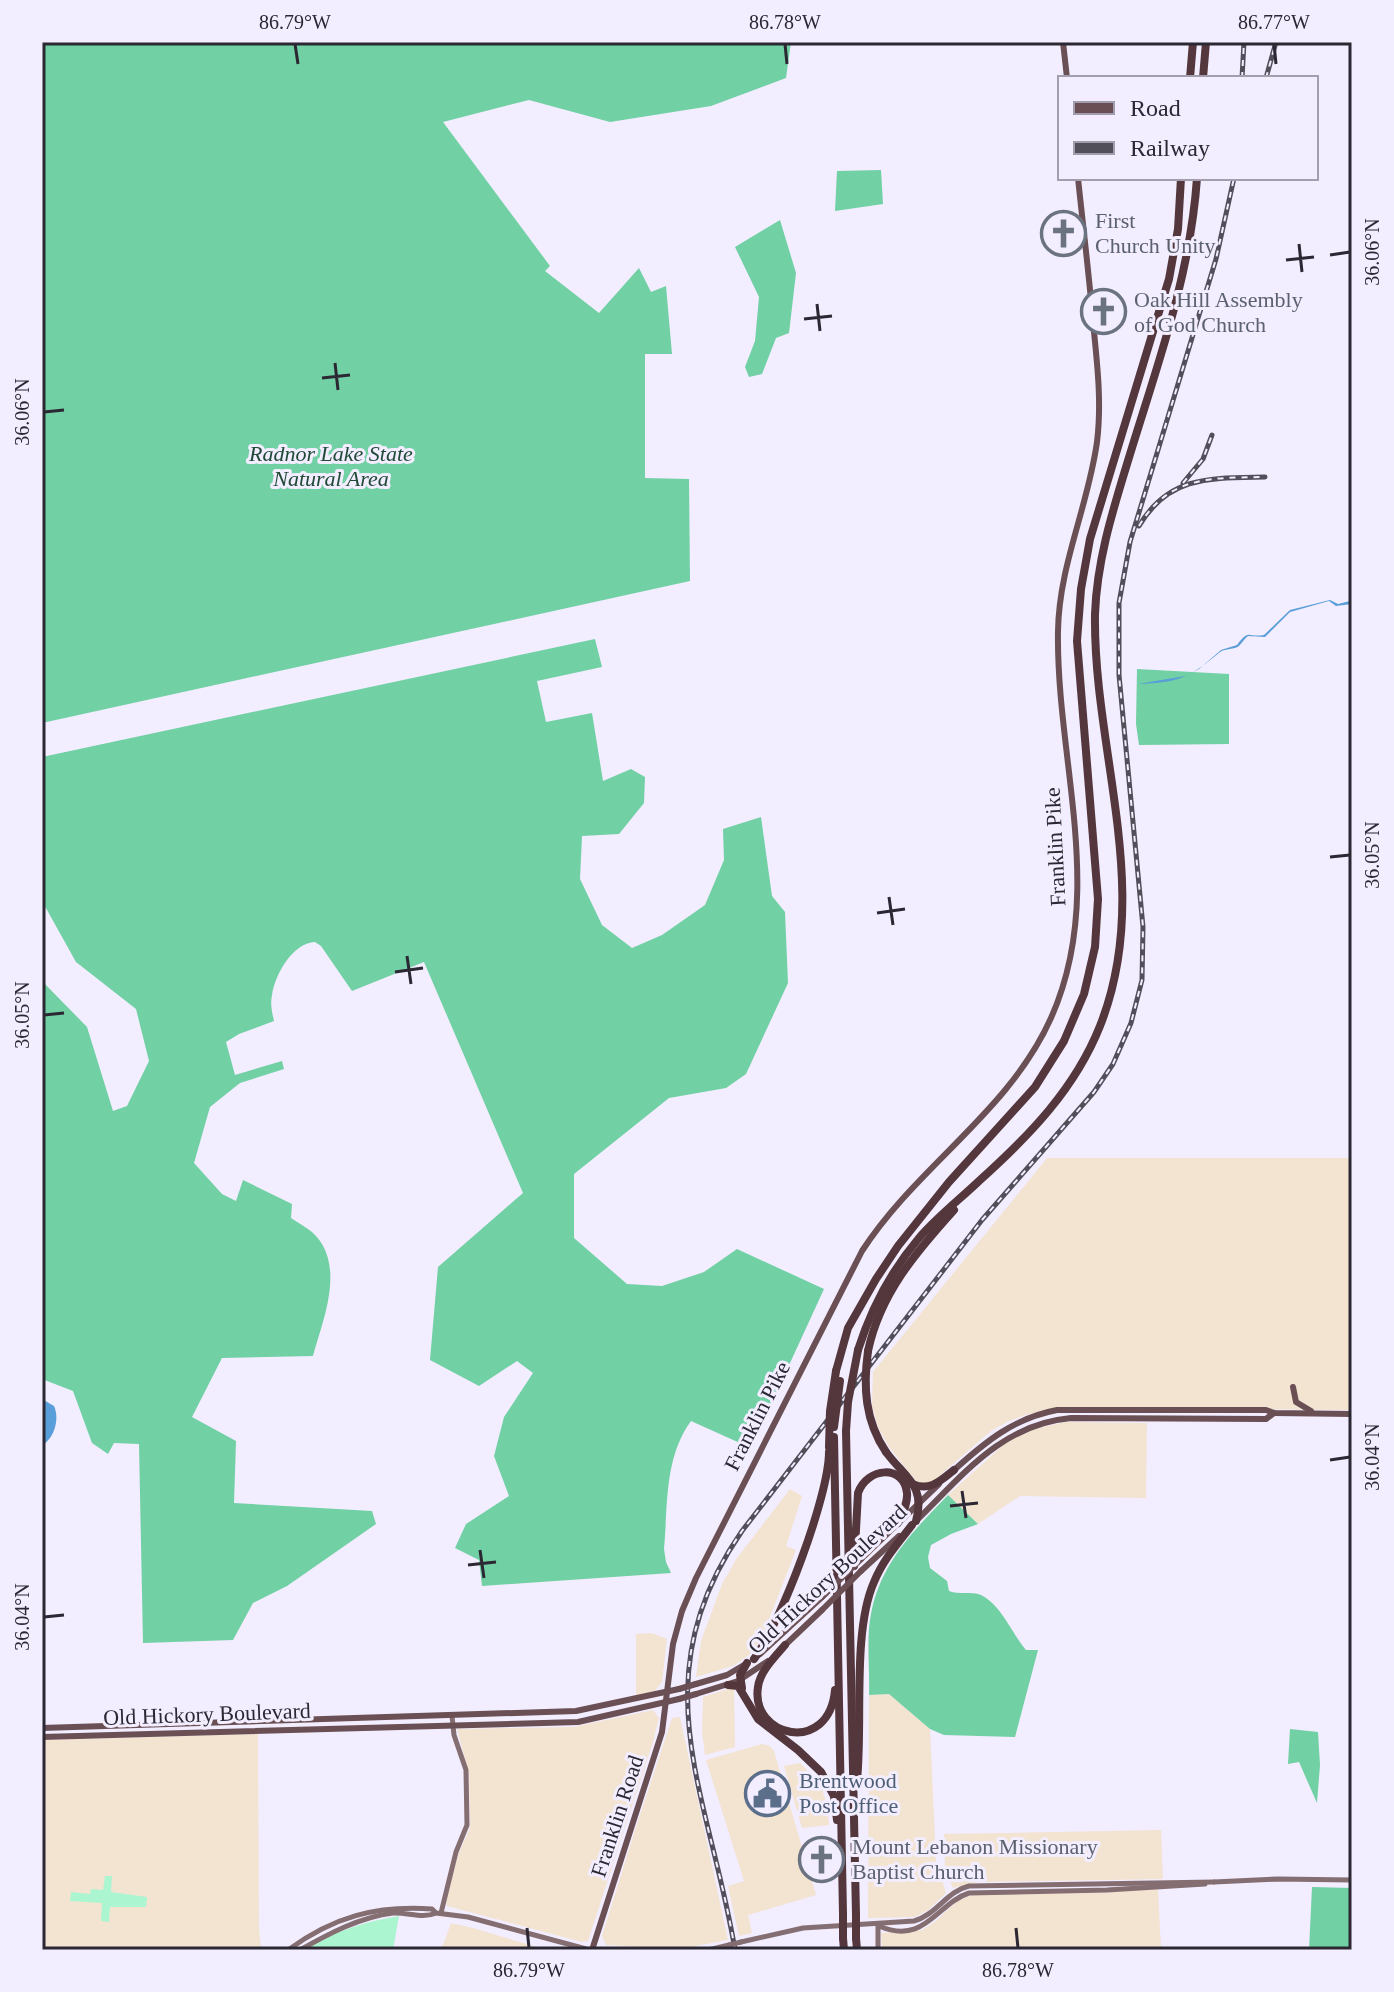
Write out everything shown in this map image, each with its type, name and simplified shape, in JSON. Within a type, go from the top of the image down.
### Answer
[{"type":"highway","points":[[1190,76],[1193,42]]},
{"type":"highway","points":[[1203,76],[1206,42]]},
{"type":"highway","points":[[843,1914],[837,1808],[828,1782],[813,1763],[758,1719],[743,1691],[740,1675],[762,1648],[776,1618],[825,1488],[830,1411],[839,1371],[864,1303],[898,1246],[949,1182],[1035,1087],[1064,1041],[1084,994],[1095,947],[1098,899],[1077,641],[1081,589],[1090,539],[1169,279],[1178,229],[1181,180]]},
{"type":"highway","points":[[857,1950],[846,1431],[848,1402],[858,1350],[879,1299],[902,1260],[926,1229],[1044,1117],[1072,1080],[1099,1029],[1118,966],[1124,889],[1097,656],[1097,585],[1108,527],[1186,266],[1197,180]]},
{"type":"highway","points":[[854,1809],[865,1610],[886,1558],[914,1523],[918,1504],[913,1484],[886,1452],[873,1429],[866,1403],[868,1351],[882,1310],[903,1271],[979,1181]]},
{"type":"highway","points":[[839,1371],[834,1437],[844,1950]]},
{"type":"highway","points":[[913,1484],[929,1487],[954,1470]]},
{"type":"highway","points":[[852,1631],[858,1496],[869,1476],[889,1473],[898,1477],[904,1485],[907,1500],[898,1523]]},
{"type":"highway","points":[[785,1645],[765,1670],[758,1688],[763,1714],[784,1731],[810,1730],[828,1716],[833,1707],[838,1661]]},
{"type":"highway","points":[[728,1685],[738,1686],[743,1691]]},
{"type":"main road","points":[[1063,42],[1067,76]]},
{"type":"main road","name":"Franklin Pike","points":[[668,1692],[673,1644],[685,1601],[856,1261],[892,1210],[1017,1077],[1050,1020],[1067,973],[1077,922],[1078,883],[1059,652],[1059,612],[1068,553],[1093,465],[1099,406],[1097,353],[1078,180]]},
{"type":"main road","points":[[1293,1387],[1296,1402],[1314,1413]]},
{"type":"main road","name":"Old Hickory Boulevard","points":[[42,1728],[576,1711],[668,1692],[727,1675],[750,1661],[976,1450],[1009,1426],[1040,1413],[1057,1410],[1266,1410],[1274,1413],[1352,1414]]},
{"type":"main road","name":"Old Hickory Boulevard","points":[[42,1737],[578,1722],[679,1699],[728,1685],[762,1666],[990,1450],[1022,1430],[1056,1419],[1266,1419],[1274,1413]]},
{"type":"main road","name":"Franklin Road","points":[[591,1950],[655,1759],[668,1692]]},
{"type":"main road","points":[[438,1913],[467,1825],[466,1770],[455,1739],[452,1716]]},
{"type":"main road","points":[[708,1950],[803,1928],[878,1925],[921,1919],[954,1892],[969,1886],[1352,1880]]},
{"type":"main road","points":[[288,1950],[312,1934],[367,1912],[404,1907],[432,1909],[438,1913]]},
{"type":"main road","points":[[367,1912],[369,1920]]},
{"type":"main road","points":[[300,1950],[341,1929],[393,1913],[438,1913],[468,1917],[591,1950]]},
{"type":"main road","points":[[878,1925],[878,1950]]},
{"type":"shaded area","points":[[1047,1158],[1352,1158],[1352,1410],[1061,1407],[1007,1422],[991,1431],[932,1482],[924,1485],[917,1482],[889,1447],[878,1427],[872,1405],[873,1372]]},
{"type":"shaded area","points":[[1065,1422],[1147,1423],[1146,1498],[1020,1496],[978,1524],[948,1495],[1009,1440],[1030,1430]]},
{"type":"shaded area","points":[[790,1489],[802,1496],[786,1546],[796,1550],[761,1640],[749,1655],[733,1666],[696,1677],[701,1641],[722,1584],[737,1558]]},
{"type":"shaded area","points":[[651,1633],[667,1639],[662,1682],[654,1692],[636,1696],[636,1634]]},
{"type":"shaded area","points":[[734,1687],[735,1747],[705,1755],[703,1697]]},
{"type":"shaded area","points":[[889,1694],[930,1729],[936,1861],[946,1893],[927,1911],[914,1917],[868,1918],[869,1695]]},
{"type":"shaded area","points":[[653,1710],[659,1718],[652,1745],[588,1941],[582,1942],[447,1906],[446,1899],[458,1855],[470,1828],[469,1774],[457,1729],[573,1727]]},
{"type":"shaded area","points":[[680,1717],[728,1940],[679,1949],[606,1945],[602,1936],[637,1824],[672,1718]]},
{"type":"shaded area","points":[[258,1734],[261,1950],[42,1950],[42,1740]]},
{"type":"shaded area","points":[[762,1744],[774,1751],[816,1895],[748,1915],[752,1933],[739,1936],[728,1886],[744,1881],[706,1760]]},
{"type":"shaded area","points":[[800,1763],[822,1789],[829,1825],[802,1828],[784,1766]]},
{"type":"shaded area","points":[[1161,1830],[1163,1879],[978,1882],[953,1888],[945,1870],[944,1834]]},
{"type":"shaded area","points":[[1158,1889],[1161,1950],[882,1950],[881,1933],[922,1930],[957,1901],[972,1895]]},
{"type":"shaded area","points":[[451,1923],[473,1928],[547,1950],[441,1950]]},
{"type":"green space","name":"Radnor Lake State Natural Area","points":[[42,42],[791,42],[786,78],[711,106],[610,122],[529,100],[443,122],[550,266],[545,271],[599,313],[639,268],[651,292],[666,286],[672,354],[645,354],[645,478],[689,479],[690,581],[42,723]]},
{"type":"green space","points":[[881,170],[883,204],[835,211],[837,171]]},
{"type":"green space","points":[[780,220],[796,273],[789,333],[776,338],[762,374],[749,377],[745,367],[755,341],[759,297],[735,247]]},
{"type":"green space","points":[[595,639],[602,667],[537,681],[546,722],[592,713],[603,781],[631,769],[645,777],[644,803],[619,834],[582,836],[580,879],[602,925],[632,948],[662,935],[705,905],[724,860],[723,829],[761,817],[772,896],[785,912],[788,983],[746,1074],[726,1088],[669,1098],[574,1174],[574,1238],[627,1284],[662,1286],[704,1272],[737,1249],[824,1289],[751,1448],[691,1421],[682,1435],[672,1466],[667,1499],[664,1549],[671,1573],[482,1586],[479,1560],[455,1548],[466,1524],[509,1496],[494,1456],[504,1417],[533,1373],[517,1361],[479,1386],[430,1360],[438,1267],[523,1193],[424,962],[352,991],[321,946],[315,942],[299,948],[286,961],[277,978],[271,1002],[274,1021],[226,1042],[235,1075],[282,1061],[284,1069],[240,1083],[210,1107],[194,1163],[222,1194],[236,1201],[243,1180],[292,1204],[291,1218],[312,1232],[323,1245],[328,1260],[330,1276],[326,1309],[313,1356],[222,1358],[192,1417],[236,1441],[234,1503],[372,1511],[376,1524],[287,1586],[253,1603],[233,1640],[143,1643],[139,1444],[114,1443],[108,1454],[92,1443],[73,1391],[42,1379],[42,981],[87,1027],[113,1111],[127,1106],[149,1061],[136,1009],[76,962],[42,901],[42,757]]},
{"type":"green space","points":[[1137,669],[1229,674],[1229,744],[1139,745],[1136,724]]},
{"type":"green space","points":[[948,1495],[978,1524],[931,1545],[928,1557],[930,1568],[947,1581],[949,1591],[977,1594],[988,1600],[1001,1612],[1026,1650],[1038,1650],[1015,1737],[944,1735],[930,1729],[889,1694],[869,1695],[868,1643],[875,1596],[900,1549]]},
{"type":"green space","points":[[1290,1729],[1318,1732],[1320,1765],[1317,1803],[1299,1762],[1288,1764]]},
{"type":"green space","points":[[105,1876],[112,1876],[111,1892],[147,1897],[146,1907],[110,1907],[109,1922],[101,1921],[102,1903],[70,1901],[71,1892],[90,1894],[91,1889],[103,1890]]},
{"type":"green space","points":[[1312,1887],[1352,1888],[1352,1950],[1309,1950]]},
{"type":"green space","points":[[399,1916],[393,1950],[305,1950],[350,1928]]},
{"type":"water","points":[[1330,600],[1338,604],[1350,601],[1352,604],[1336,606],[1329,601],[1290,612],[1265,637],[1248,636],[1239,646],[1222,651],[1204,664],[1221,650],[1237,645],[1247,635],[1264,635],[1290,610]]},
{"type":"water","points":[[1185,676],[1164,682],[1138,684]]},
{"type":"water","points":[[42,1399],[54,1406],[56,1422],[53,1433],[42,1445]]},
{"type":"railway","points":[[1242,76],[1244,42]]},
{"type":"railway","points":[[1267,76],[1276,42]]},
{"type":"railway","points":[[735,1950],[690,1738],[688,1688],[694,1637],[711,1585],[742,1531],[982,1220],[1094,1092],[1113,1064],[1131,1023],[1142,980],[1143,927],[1119,675],[1119,603],[1130,542],[1216,259],[1234,180]]},
{"type":"railway","points":[[1183,483],[1203,459],[1212,435]]},
{"type":"railway","points":[[1139,526],[1151,509],[1178,488],[1210,479],[1265,477]]},
{"type":"place","name":"First Church Unity","points":[[1064,233]]},
{"type":"place","name":"Oak Hill Assembly of God Church","points":[[1103,312]]},
{"type":"place","name":"Brentwood Post Office","points":[[768,1793]]},
{"type":"place","name":"Mount Lebanon Missionary Baptist Church","points":[[821,1859]]}]
